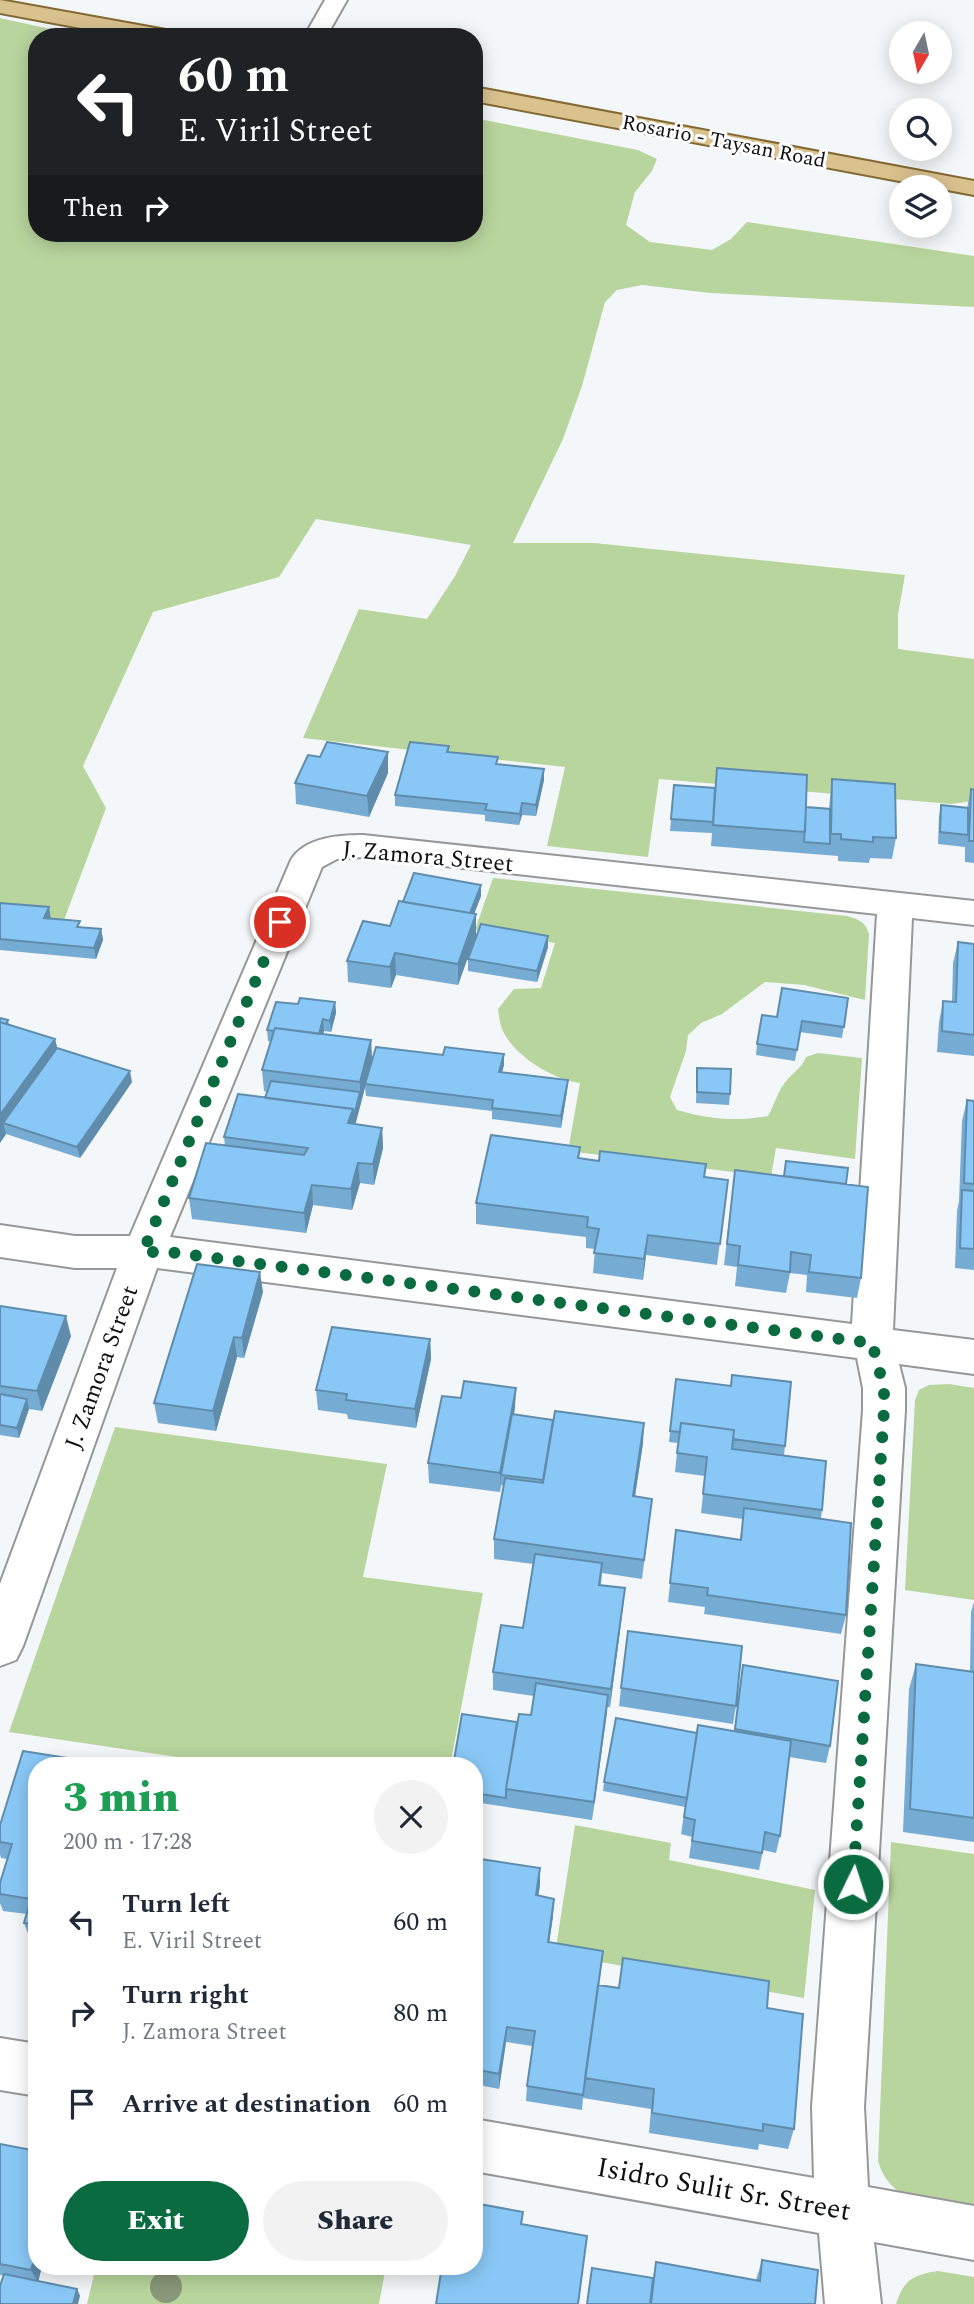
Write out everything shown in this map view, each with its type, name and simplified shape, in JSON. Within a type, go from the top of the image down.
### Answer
[{"type":"main road","points":[[0,6],[118,28]]},
{"type":"main road","name":"Rosario - Taysan Road","points":[[483,96],[974,188]]},
{"type":"street","points":[[319,28],[335,0]]},
{"type":"street","name":"J. Zamora Street","points":[[0,1646],[143,1252],[301,871],[308,860],[322,850],[340,846],[363,846],[974,913]]},
{"type":"street","points":[[853,2304],[838,2154],[838,2107],[884,1410],[884,1388],[872,1343],[895,905]]},
{"type":"street","points":[[0,1241],[75,1252],[168,1252],[974,1357]]},
{"type":"street","points":[[0,2064],[28,2069]]},
{"type":"street","name":"Isidro Sulit Sr. Street","points":[[483,2147],[974,2233]]},
{"type":"green space","points":[[0,18],[46,28],[28,28],[28,242],[483,242],[483,120],[638,150],[657,159],[652,171],[635,192],[626,225],[650,242],[712,250],[731,239],[747,222],[974,256],[974,307],[710,293],[642,285],[617,290],[605,302],[582,386],[563,439],[513,543],[594,543],[905,575],[898,614],[898,649],[974,659],[974,801],[951,804],[659,779],[648,857],[547,846],[565,767],[303,738],[359,609],[427,619],[471,545],[316,519],[279,577],[153,612],[83,766],[106,808],[64,920],[0,909]]},
{"type":"green space","points":[[493,878],[847,916],[861,922],[869,934],[865,1000],[804,985],[765,982],[722,1014],[701,1023],[688,1035],[686,1051],[670,1097],[677,1110],[700,1116],[733,1119],[768,1116],[787,1080],[806,1057],[818,1053],[862,1058],[855,1159],[776,1148],[771,1177],[568,1151],[580,1083],[547,1072],[516,1050],[503,1031],[498,1009],[514,989],[541,988],[555,943],[475,930]]},
{"type":"green space","points":[[949,1384],[974,1388],[974,1600],[905,1590],[915,1400],[919,1390],[929,1385]]},
{"type":"green space","points":[[115,1427],[387,1464],[363,1577],[483,1593],[452,1757],[177,1757],[9,1732]]},
{"type":"green space","points":[[575,1825],[671,1843],[669,1860],[815,1890],[804,1998],[555,1954]]},
{"type":"green space","points":[[891,1842],[974,1854],[974,2209],[929,2203],[904,2194],[884,2176],[878,2161]]},
{"type":"green space","points":[[938,2271],[974,2277],[974,2304],[896,2304],[902,2289],[911,2280],[922,2274]]},
{"type":"green space","points":[[94,2275],[384,2275],[379,2304],[87,2304]]},
{"type":"building","points":[[327,742],[388,752],[367,796],[295,783],[308,755],[320,757]]},
{"type":"building","points":[[410,742],[449,746],[447,752],[498,757],[496,764],[544,769],[536,805],[522,803],[520,814],[485,810],[487,804],[395,795]]},
{"type":"building","points":[[717,768],[807,775],[805,832],[713,825]]},
{"type":"building","points":[[832,779],[895,784],[896,838],[873,837],[873,842],[841,839],[841,834],[831,834]]},
{"type":"building","points":[[674,785],[715,788],[713,822],[671,819]]},
{"type":"building","points":[[971,789],[974,790],[974,841],[969,841]]},
{"type":"building","points":[[941,805],[968,808],[968,835],[940,832]]},
{"type":"building","points":[[806,807],[830,809],[830,844],[804,842]]},
{"type":"building","points":[[414,873],[481,885],[470,913],[403,902]]},
{"type":"building","points":[[399,901],[476,914],[458,964],[395,953],[390,967],[347,961],[363,921],[390,926]]},
{"type":"building","points":[[0,903],[49,907],[44,918],[80,921],[77,927],[101,929],[94,948],[0,939]]},
{"type":"building","points":[[481,924],[548,936],[537,971],[468,959]]},
{"type":"building","points":[[958,942],[974,944],[974,1035],[942,1031],[943,1001],[956,1002]]},
{"type":"building","points":[[782,988],[848,998],[844,1027],[802,1021],[797,1050],[757,1044],[762,1015],[777,1017]]},
{"type":"building","points":[[300,998],[335,1002],[330,1021],[323,1019],[319,1034],[275,1028],[274,1031],[267,1030],[276,1002],[298,1004]]},
{"type":"building","points":[[0,1022],[55,1039],[0,1115]]},
{"type":"building","points":[[275,1028],[371,1040],[360,1082],[262,1070]]},
{"type":"building","points":[[376,1047],[443,1055],[445,1047],[504,1054],[499,1072],[568,1080],[561,1116],[492,1108],[493,1100],[365,1084]]},
{"type":"building","points":[[57,1048],[130,1071],[77,1147],[3,1123]]},
{"type":"building","points":[[697,1068],[731,1069],[730,1094],[697,1092]]},
{"type":"building","points":[[271,1081],[360,1092],[353,1119],[353,1109],[265,1098]]},
{"type":"building","points":[[238,1094],[353,1109],[348,1123],[382,1128],[373,1164],[358,1163],[351,1189],[312,1185],[304,1213],[189,1198],[206,1143],[304,1155],[308,1148],[224,1137]]},
{"type":"building","points":[[967,1100],[974,1101],[974,1184],[964,1183]]},
{"type":"building","points":[[491,1135],[580,1147],[578,1158],[599,1161],[600,1151],[706,1164],[704,1177],[728,1180],[720,1244],[648,1235],[644,1259],[594,1253],[599,1229],[587,1227],[588,1217],[476,1203]]},
{"type":"building","points":[[786,1161],[848,1168],[846,1184],[784,1176]]},
{"type":"building","points":[[735,1170],[868,1187],[861,1278],[809,1272],[811,1255],[791,1252],[790,1272],[738,1265],[740,1246],[727,1244]]},
{"type":"building","points":[[962,1190],[974,1191],[974,1249],[960,1248]]},
{"type":"building","points":[[197,1264],[260,1272],[242,1338],[234,1337],[213,1411],[154,1403]]},
{"type":"building","points":[[0,1306],[66,1316],[37,1391],[0,1386]]},
{"type":"building","points":[[332,1327],[430,1339],[415,1409],[346,1400],[347,1394],[316,1390]]},
{"type":"building","points":[[732,1375],[791,1382],[785,1446],[733,1439],[734,1430],[681,1423],[680,1432],[670,1431],[676,1379],[731,1386]]},
{"type":"building","points":[[464,1381],[516,1388],[500,1473],[428,1463],[442,1396],[461,1398]]},
{"type":"building","points":[[0,1394],[27,1399],[17,1428],[0,1425]]},
{"type":"building","points":[[555,1411],[644,1423],[633,1496],[652,1499],[644,1560],[494,1539],[505,1478],[543,1483]]},
{"type":"building","points":[[512,1414],[553,1420],[543,1480],[501,1475]]},
{"type":"building","points":[[681,1423],[734,1430],[732,1449],[826,1461],[822,1510],[703,1494],[707,1457],[677,1453]]},
{"type":"building","points":[[744,1508],[851,1523],[846,1615],[707,1595],[708,1588],[670,1583],[676,1530],[741,1540]]},
{"type":"building","points":[[535,1554],[602,1563],[599,1585],[625,1588],[611,1689],[493,1672],[501,1625],[523,1628]]},
{"type":"building","points":[[628,1631],[742,1646],[736,1706],[621,1688]]},
{"type":"building","points":[[916,1664],[974,1672],[974,1818],[910,1809]]},
{"type":"building","points":[[743,1665],[838,1681],[830,1746],[735,1729]]},
{"type":"building","points":[[536,1683],[608,1695],[594,1802],[506,1789],[519,1714],[531,1715]]},
{"type":"building","points":[[462,1714],[517,1722],[506,1798],[483,1794],[483,1757],[455,1757]]},
{"type":"building","points":[[616,1718],[697,1733],[687,1798],[604,1782]]},
{"type":"building","points":[[698,1725],[791,1741],[780,1836],[765,1832],[762,1853],[692,1841],[695,1820],[684,1817]]},
{"type":"building","points":[[23,1751],[61,1757],[28,1757],[28,1899],[0,1894],[0,1883],[12,1844],[0,1842],[0,1825]]},
{"type":"building","points":[[483,1859],[540,1868],[536,1895],[554,1899],[548,1942],[603,1951],[583,2095],[527,2086],[535,2031],[507,2027],[499,2074],[483,2071]]},
{"type":"building","points":[[623,1958],[769,1981],[767,2008],[803,2014],[794,2129],[763,2124],[763,2131],[652,2113],[654,2089],[585,2078],[598,1985],[619,1988]]},
{"type":"building","points":[[0,2144],[28,2149],[28,2269],[0,2264]]},
{"type":"building","points":[[483,2205],[523,2212],[521,2224],[587,2236],[578,2304],[436,2304],[441,2275],[483,2275]]},
{"type":"building","points":[[762,2260],[818,2270],[815,2304],[651,2304],[656,2262],[760,2281]]},
{"type":"building","points":[[592,2268],[653,2278],[650,2304],[587,2304]]},
{"type":"building","points":[[4,2274],[77,2289],[73,2304],[0,2304],[0,2286]]},
{"type":"route","points":[[280,922],[143,1252],[168,1252],[872,1343],[884,1388],[884,1410],[853,1884]]}]
